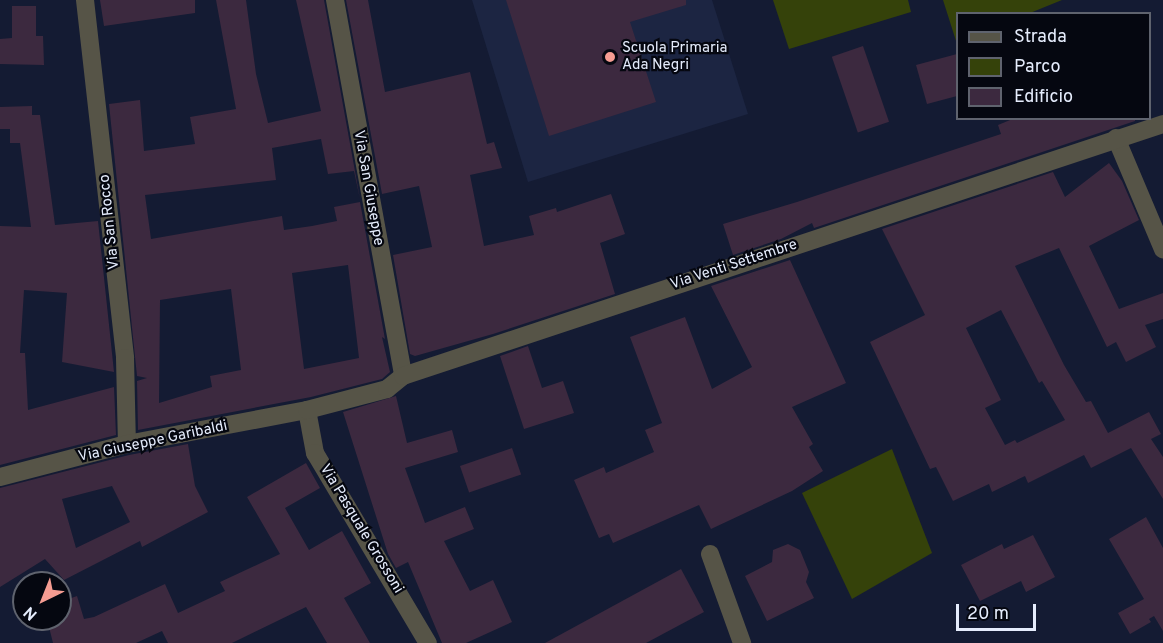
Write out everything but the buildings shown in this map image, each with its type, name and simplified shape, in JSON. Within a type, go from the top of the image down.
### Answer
[{"type":"street","name":"Via San Rocco","points":[[85,0],[125,358],[127,444]]},
{"type":"street","name":"Via San Giuseppe","points":[[335,0],[403,376]]},
{"type":"street","name":"Via Venti Settembre","points":[[308,410],[387,389],[403,376],[1163,124]]},
{"type":"street","points":[[1116,138],[1163,249]]},
{"type":"street","name":"Via Giuseppe Garibaldi","points":[[0,477],[127,444],[308,410]]},
{"type":"street","name":"Via Pasquale Grossoni","points":[[308,410],[315,453],[428,643]]},
{"type":"street","points":[[710,555],[742,643]]},
{"type":"shaded area","name":"Scuola Primaria Ada Negri","points":[[472,0],[712,0],[748,114],[528,182]]},
{"type":"green space","points":[[773,0],[908,0],[911,12],[789,49]]},
{"type":"green space","points":[[943,0],[1062,0],[1032,12],[956,12],[956,41]]},
{"type":"green space","points":[[892,449],[932,553],[852,599],[802,493]]},
{"type":"place","name":"Scuola Primaria Ada Negri","points":[[610,57]]}]
